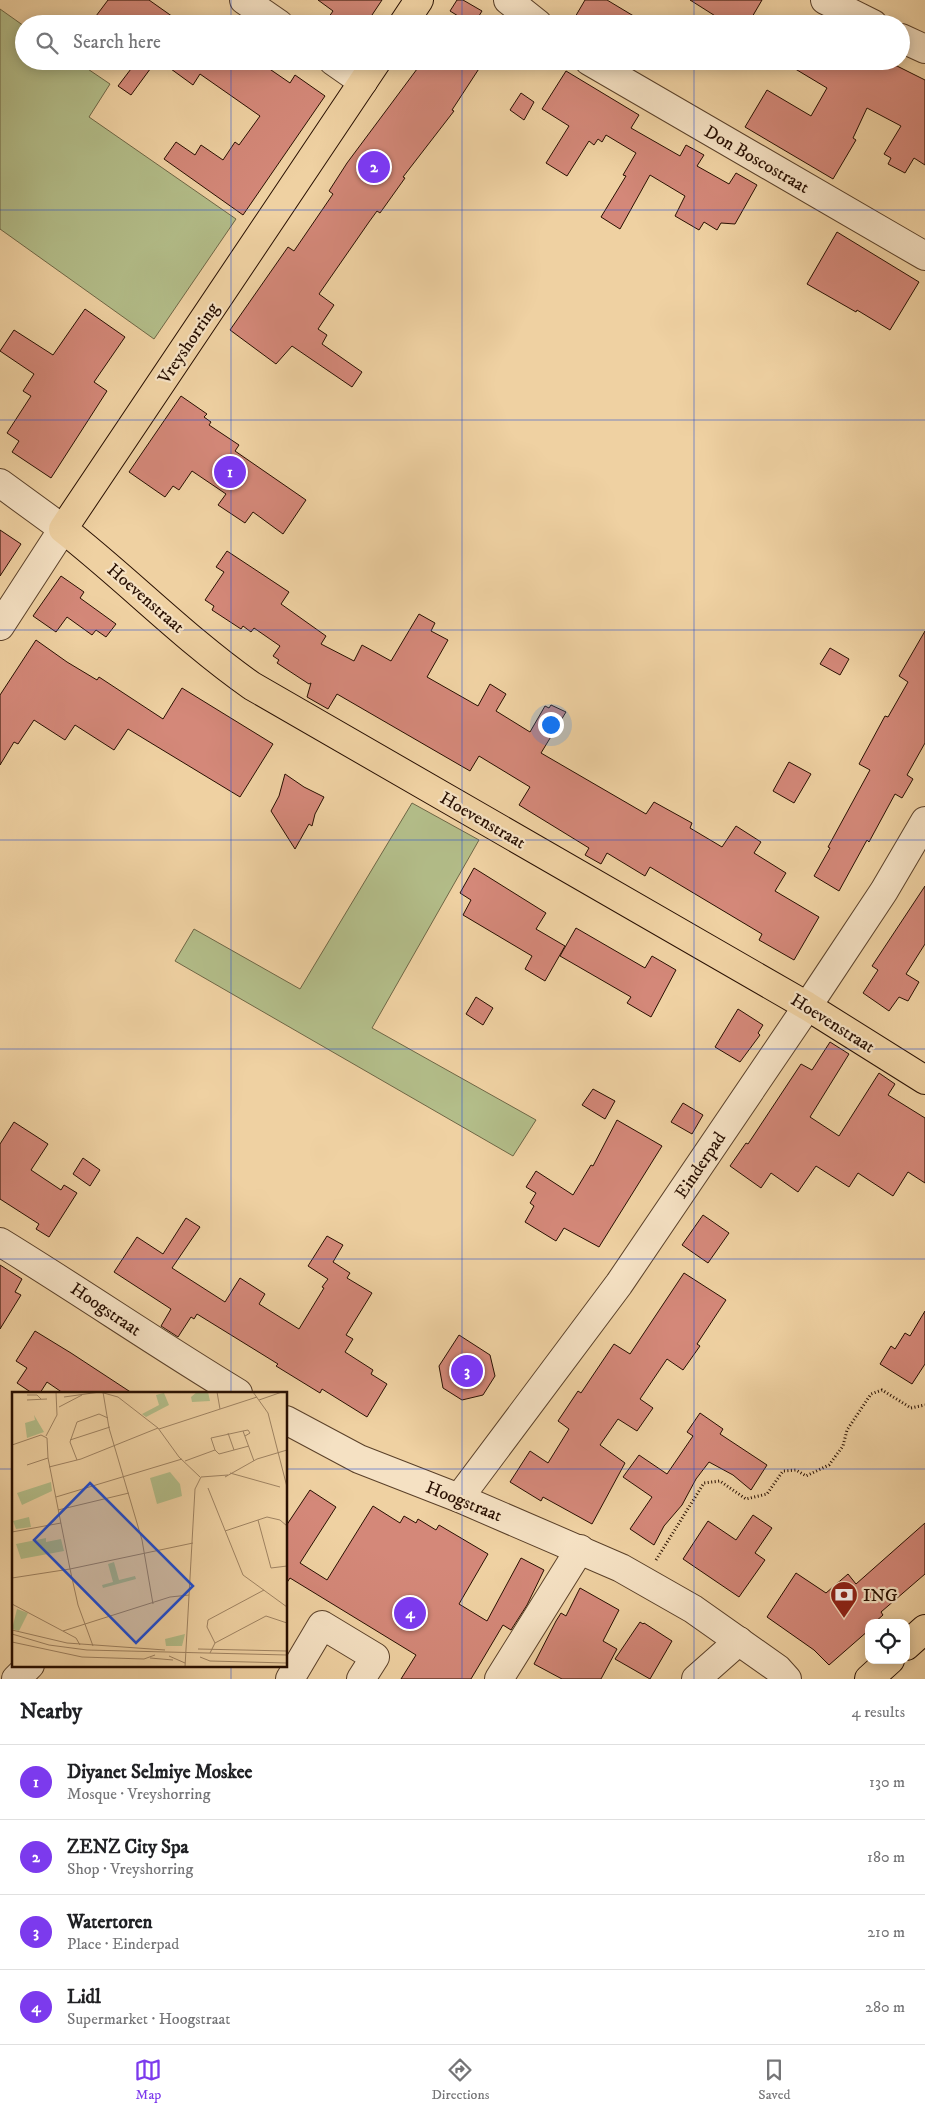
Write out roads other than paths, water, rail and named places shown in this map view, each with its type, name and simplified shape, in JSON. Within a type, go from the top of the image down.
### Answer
[{"type":"main road","points":[[409,15],[419,0]]},
{"type":"main road","name":"Vreyshorring","points":[[63,529],[370,72]]},
{"type":"main road","name":"Hoevenstraat","points":[[63,529],[98,556],[221,664],[252,686],[808,1006],[925,1080]]},
{"type":"main road","points":[[910,1642],[925,1629]]},
{"type":"main road","points":[[869,1679],[886,1664]]},
{"type":"street","points":[[244,0],[265,15]]},
{"type":"street","points":[[508,0],[527,15]]},
{"type":"street","points":[[825,0],[855,15]]},
{"type":"street","points":[[910,42],[925,49]]},
{"type":"street","name":"Don Boscostraat","points":[[605,70],[925,256]]},
{"type":"street","points":[[0,483],[63,529]]},
{"type":"street","name":"Vreyshorring","points":[[0,626],[63,529]]},
{"type":"street","name":"Einderpad","points":[[459,1498],[619,1284],[808,1006],[884,891],[925,822]]},
{"type":"street","name":"Hoogstraat","points":[[0,1242],[81,1292],[166,1350],[236,1392]]},
{"type":"street","name":"Hoogstraat","points":[[288,1421],[359,1459],[459,1498],[580,1549],[643,1580],[693,1609],[739,1640],[787,1679]]},
{"type":"street","points":[[499,1679],[580,1549]]},
{"type":"street","points":[[290,1679],[322,1625],[375,1657],[361,1679]]},
{"type":"street","points":[[696,1679],[739,1640]]},
{"type":"street","points":[[16,1679],[29,1666]]},
{"type":"place","name":"ZENZ City Spa","points":[[374,167]]},
{"type":"place","name":"Diyanet Selmiye Moskee","points":[[230,472]]},
{"type":"place","name":"Watertoren","points":[[467,1371]]},
{"type":"place","name":"Lidl","points":[[410,1613]]},
{"type":"place","name":"ING","points":[[844,1619]]}]
